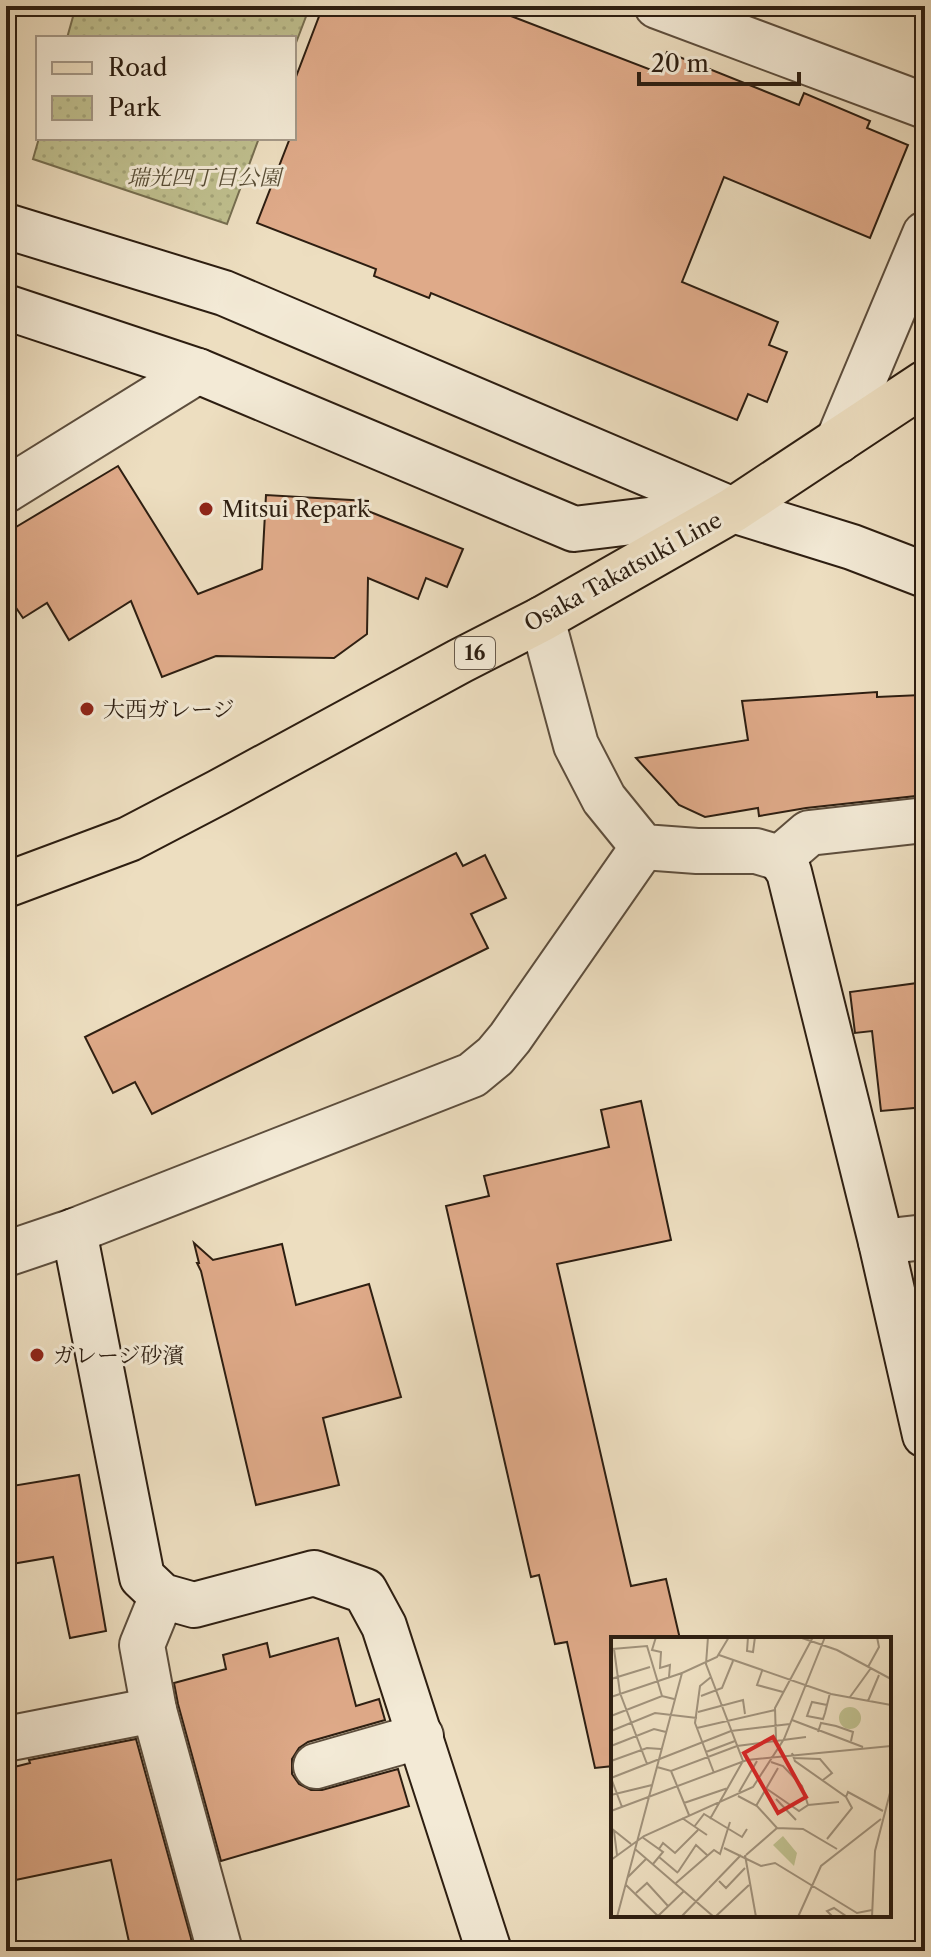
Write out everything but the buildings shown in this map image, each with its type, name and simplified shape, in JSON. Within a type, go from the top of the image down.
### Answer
[{"type":"main road","name":"Osaka Takatsuki Line","points":[[6,885],[129,839],[542,619],[733,510],[925,383]]},
{"type":"street","points":[[657,6],[925,106]]},
{"type":"street","points":[[6,226],[224,293],[733,510],[852,547],[925,575]]},
{"type":"street","points":[[838,441],[925,234]]},
{"type":"street","points":[[6,307],[198,371],[574,529],[733,510]]},
{"type":"street","points":[[6,490],[198,371]]},
{"type":"street","points":[[542,619],[576,745],[604,799],[643,847],[756,851],[780,858],[789,872],[881,1242],[925,1435]]},
{"type":"street","points":[[780,858],[809,833],[925,820]]},
{"type":"street","points":[[6,1254],[74,1231],[472,1075],[495,1056],[510,1038],[643,847]]},
{"type":"street","points":[[74,1231],[142,1577],[162,1596],[194,1605],[314,1573],[365,1591],[384,1626],[489,1951]]},
{"type":"street","points":[[881,1242],[925,1237]]},
{"type":"street","points":[[162,1596],[142,1645],[154,1710],[220,1951]]},
{"type":"street","points":[[6,1739],[154,1710]]},
{"type":"street","points":[[316,1766],[421,1736]]},
{"type":"green space","points":[[76,6],[310,6],[296,43],[296,36],[68,36]]},
{"type":"green space","name":"瑞光四丁目公園","points":[[38,140],[258,140],[227,224],[33,159]]},
{"type":"place","name":"Mitsui Repark","points":[[206,509]]},
{"type":"place","name":"大西ガレージ","points":[[87,709]]},
{"type":"place","name":"ガレージ砂濱","points":[[37,1355]]}]
